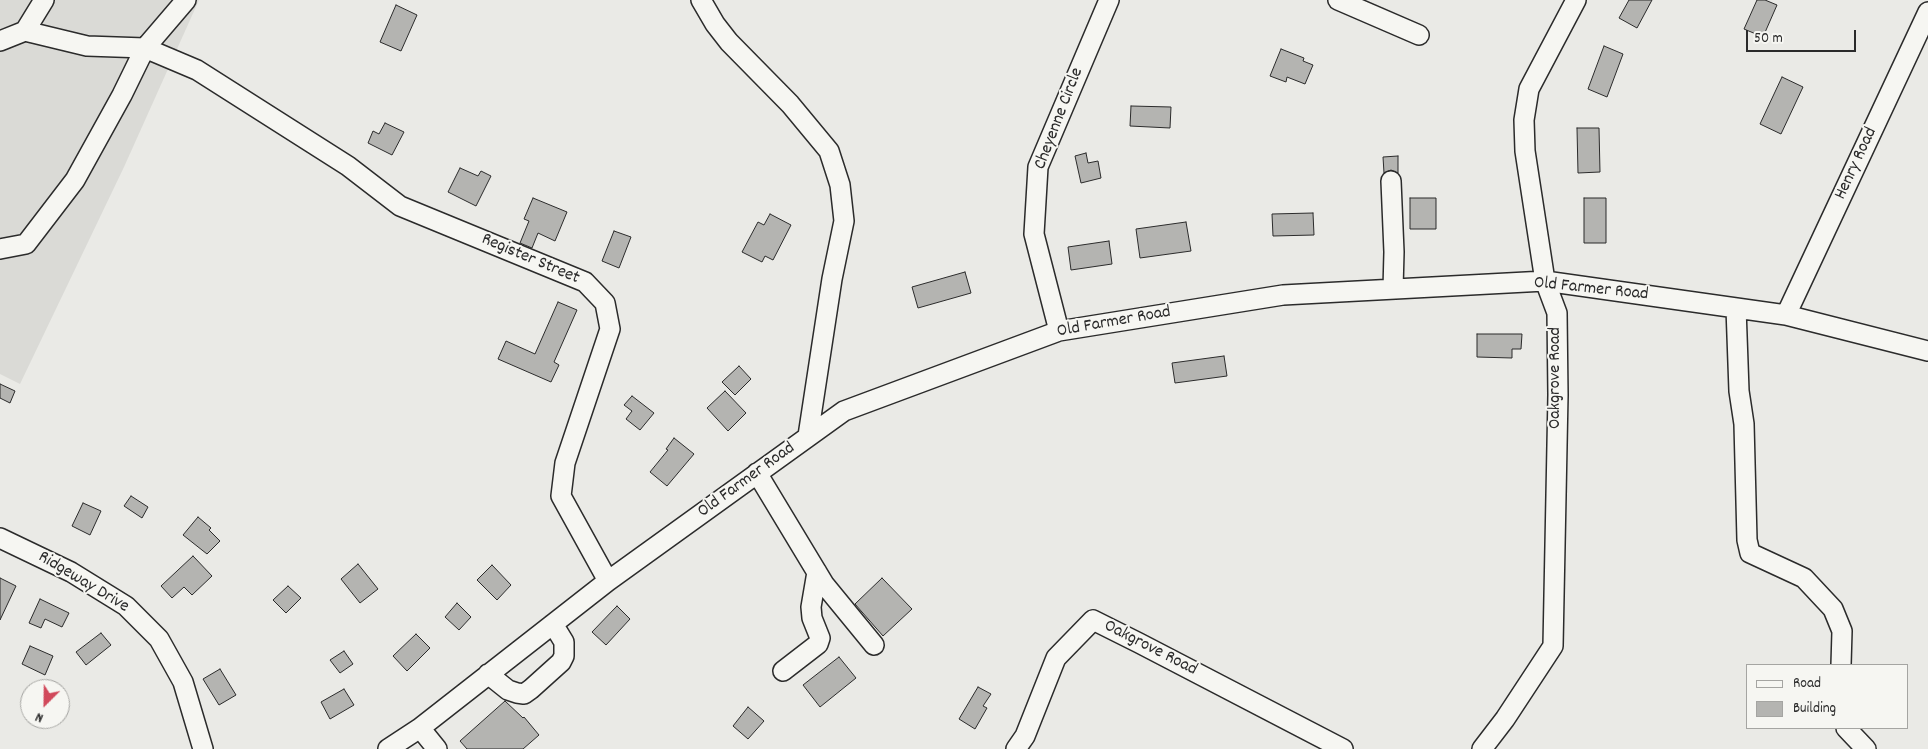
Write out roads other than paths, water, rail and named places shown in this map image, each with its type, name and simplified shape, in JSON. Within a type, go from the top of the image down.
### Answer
[{"type":"street","points":[[25,31],[44,0]]},
{"type":"street","points":[[0,249],[26,244],[75,180],[122,95],[145,48],[186,0]]},
{"type":"street","points":[[701,0],[715,24],[730,42],[790,104],[829,150],[840,185],[844,221],[832,279],[808,436]]},
{"type":"street","name":"Cheyenne Circle","points":[[1059,331],[1034,234],[1038,167],[1109,0]]},
{"type":"street","points":[[1338,0],[1419,35]]},
{"type":"street","name":"Oakgrove Road","points":[[1482,749],[1506,719],[1553,646],[1558,395],[1557,313],[1545,282],[1525,151],[1524,120],[1529,89],[1576,0]]},
{"type":"street","name":"Henry Road","points":[[1786,315],[1928,12]]},
{"type":"street","points":[[0,41],[25,31],[87,46],[145,48]]},
{"type":"street","name":"Register Street","points":[[145,48],[197,70],[348,166],[400,206],[585,282],[605,303],[610,329],[565,462],[561,496],[608,581]]},
{"type":"street","points":[[1391,181],[1394,252],[1393,289]]},
{"type":"street","name":"Old Farmer Road","points":[[388,749],[420,728],[608,581],[844,411],[1059,331],[1283,295],[1545,282],[1786,315],[1928,351]]},
{"type":"street","points":[[1736,308],[1739,391],[1744,424],[1747,540],[1750,553],[1804,578],[1832,609],[1842,631],[1841,664]]},
{"type":"street","points":[[757,473],[824,584],[874,645]]},
{"type":"street","name":"Ridgeway Drive","points":[[0,538],[71,572],[126,606],[159,639],[183,682],[204,749]]},
{"type":"street","points":[[783,671],[818,644],[820,638],[812,618],[811,607],[817,572]]},
{"type":"street","name":"Oakgrove Road","points":[[1016,749],[1025,736],[1056,658],[1093,620],[1343,749]]},
{"type":"street","points":[[488,674],[508,690],[524,694],[531,689],[564,656],[564,642],[553,624]]},
{"type":"street","points":[[420,728],[437,749]]},
{"type":"street","points":[[1847,729],[1866,749]]}]
